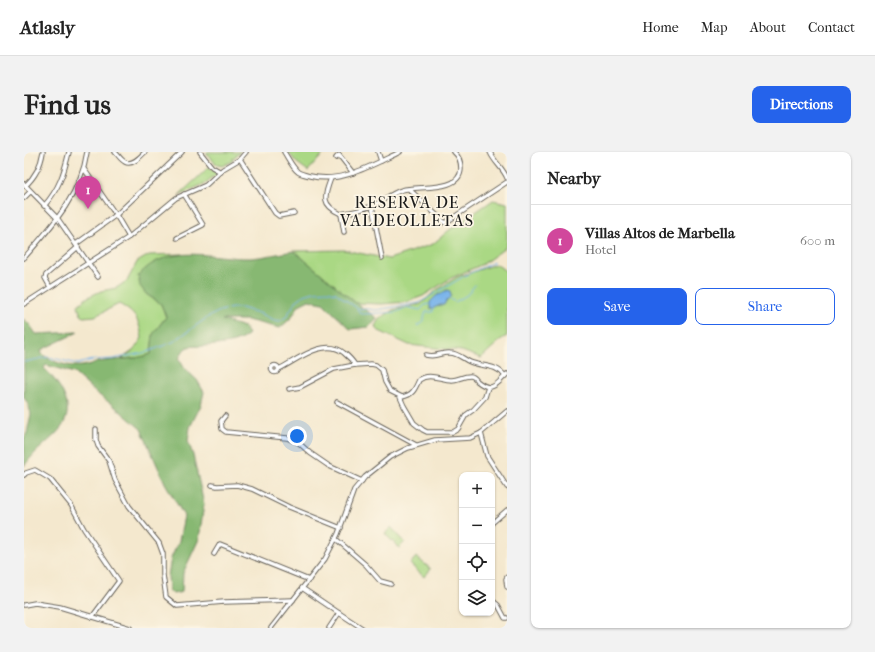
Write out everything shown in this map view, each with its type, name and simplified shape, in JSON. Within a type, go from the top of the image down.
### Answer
[{"type":"street","points":[[43,152],[39,167],[32,178],[25,185],[30,192],[58,219],[98,277]]},
{"type":"street","points":[[44,206],[50,199],[62,178],[69,152]]},
{"type":"street","points":[[24,258],[58,219],[73,194],[84,169],[88,152]]},
{"type":"street","points":[[115,152],[124,162],[129,163],[134,162],[145,152]]},
{"type":"street","points":[[50,287],[45,278],[46,275],[77,245],[116,215],[182,152]]},
{"type":"street","points":[[200,152],[212,167],[221,172]]},
{"type":"street","points":[[24,304],[129,237],[176,198],[206,185],[221,172],[240,159],[246,152]]},
{"type":"street","points":[[284,152],[297,171],[301,174],[314,177],[331,178],[353,173],[400,152]]},
{"type":"street","points":[[378,152],[381,161]]},
{"type":"street","points":[[331,178],[325,198],[331,209],[342,214],[372,206],[401,190],[452,183],[455,181],[461,170],[460,160],[458,155],[454,152]]},
{"type":"street","points":[[490,152],[492,159],[504,171],[507,178]]},
{"type":"street","points":[[336,158],[339,155],[353,173]]},
{"type":"street","points":[[240,159],[275,214],[278,216],[294,214]]},
{"type":"street","points":[[84,169],[116,215],[129,237]]},
{"type":"street","points":[[409,188],[445,223],[507,182]]},
{"type":"street","points":[[24,198],[30,192]]},
{"type":"street","points":[[178,238],[203,225],[184,194]]},
{"type":"street","points":[[372,206],[382,258]]},
{"type":"street","points":[[342,214],[344,232]]},
{"type":"street","points":[[279,369],[304,355],[329,347],[341,350],[353,361],[355,365]]},
{"type":"street","points":[[400,397],[412,394],[419,380],[428,376],[450,380],[469,376],[488,387],[496,386],[506,375],[495,368],[474,364],[456,354],[447,353],[433,357],[426,355]]},
{"type":"street","points":[[289,389],[300,387],[334,369],[355,365],[376,365],[382,370],[386,387],[400,397],[414,422],[423,430],[427,432],[453,432],[458,429],[466,415],[485,397],[488,387]]},
{"type":"street","points":[[337,402],[416,445]]},
{"type":"street","points":[[271,628],[325,559],[341,528],[354,490],[362,481],[390,457],[408,448],[435,440],[470,438],[481,433],[507,411]]},
{"type":"street","points":[[225,416],[221,421],[222,428],[226,432],[270,435],[288,438],[299,443],[310,453],[329,466],[362,481]]},
{"type":"street","points":[[96,429],[98,446],[108,461],[115,480],[129,506],[159,543],[163,554],[163,575],[166,597],[176,606],[224,602],[293,600]]},
{"type":"street","points":[[481,433],[487,456],[507,487]]},
{"type":"street","points":[[24,475],[35,470],[50,478],[71,505],[84,529],[119,581],[92,617]]},
{"type":"street","points":[[212,485],[237,485],[252,489],[289,507],[341,528]]},
{"type":"street","points":[[495,520],[507,510]]},
{"type":"street","points":[[336,539],[366,565],[380,581],[391,584]]},
{"type":"street","points":[[214,554],[220,544],[309,580]]},
{"type":"street","points":[[507,577],[507,587]]},
{"type":"street","points":[[302,588],[362,628]]},
{"type":"street","points":[[495,602],[505,618],[507,618]]},
{"type":"street","points":[[24,605],[35,603],[60,607],[130,628]]},
{"type":"street","points":[[329,628],[339,613]]},
{"type":"green space","points":[[241,152],[232,159],[233,161],[222,166],[217,165],[206,153]]},
{"type":"green space","points":[[288,152],[325,152],[308,171],[296,162]]},
{"type":"green space","points":[[209,167],[218,173],[204,184],[179,195]]},
{"type":"green space","points":[[493,200],[507,203],[507,244],[505,248],[483,264],[451,278],[423,296],[407,302],[381,304],[356,303],[294,251],[344,250],[389,259],[433,244],[448,231]]},
{"type":"green space","points":[[294,251],[356,303],[377,318],[369,327],[350,329],[323,303],[309,300],[299,305],[291,318],[280,328],[247,320],[222,320],[244,327],[249,334],[234,342],[190,347],[184,350],[179,359],[185,369],[197,380],[204,392],[201,405],[190,427],[188,441],[193,455],[204,504],[199,539],[183,573],[182,592],[173,594],[169,590],[168,576],[171,558],[179,541],[184,516],[165,483],[141,429],[74,373],[46,365],[44,368],[64,395],[67,403],[67,411],[61,428],[24,466],[24,438],[27,433],[31,414],[24,397],[24,319],[36,334],[78,332],[41,350],[42,354],[46,357],[62,364],[81,366],[98,362],[145,356],[151,354],[153,334],[166,317],[161,304],[146,294],[140,286],[138,276],[150,265],[177,255],[192,254],[251,258]]},
{"type":"green space","points":[[183,254],[156,262],[146,294],[161,304],[166,317],[159,325],[155,334],[151,354],[143,357],[121,359],[134,350],[142,338],[138,321],[133,314],[119,304],[95,316],[83,317],[80,313],[78,305],[88,297],[101,291],[116,288],[127,281],[137,262],[149,255]]},
{"type":"green space","points":[[496,264],[507,272],[507,336],[481,358],[462,351],[409,345],[377,330],[375,326],[379,319],[393,310],[421,304],[435,291],[457,277]]},
{"type":"green space","points":[[391,527],[405,542],[399,548],[385,534]]},
{"type":"green space","points":[[416,557],[431,569],[424,577],[410,564]]},
{"type":"water","points":[[447,290],[450,291],[451,296],[444,305],[440,305],[432,309],[430,308],[430,302],[436,296]]},
{"type":"waterway","points":[[24,362],[48,357],[78,364],[92,360],[113,359],[147,352],[173,342],[208,317],[220,311],[232,308],[242,308],[280,321],[286,317],[296,301],[304,295],[314,292],[327,291],[336,293],[357,308],[376,310],[419,303],[466,275],[494,262]]},
{"type":"waterway","points":[[450,299],[455,302],[467,295],[475,285]]},
{"type":"waterway","points":[[357,309],[361,314],[396,312],[407,307],[420,310],[425,305],[430,304]]},
{"type":"waterway","points":[[417,326],[424,321],[426,312],[433,312],[433,308]]},
{"type":"place","name":"Villas Altos de Marbella","points":[[88,209]]},
{"type":"district","name":"RESERVA DE VALDEOLLETAS","points":[[407,211]]}]
